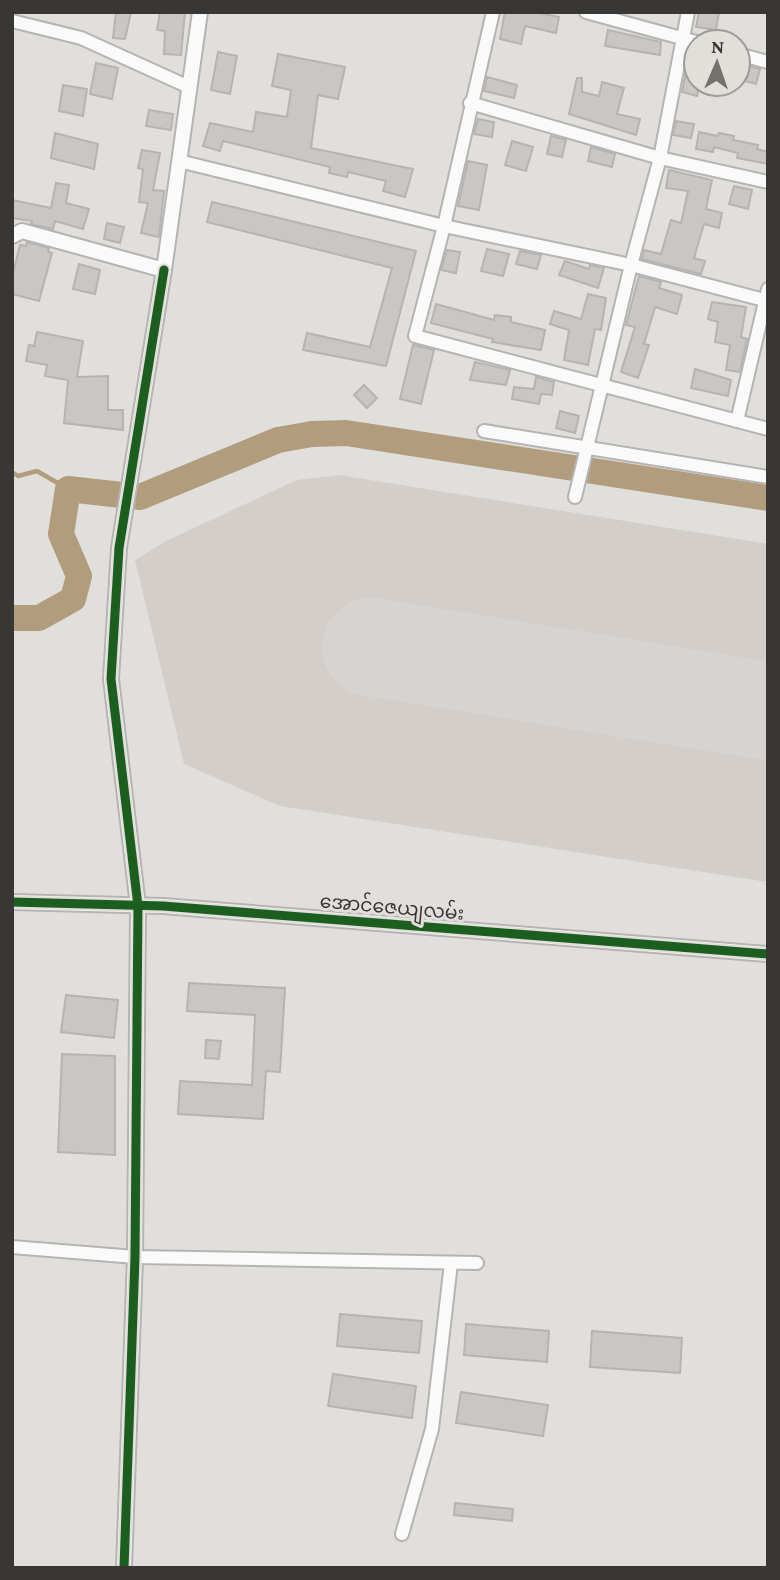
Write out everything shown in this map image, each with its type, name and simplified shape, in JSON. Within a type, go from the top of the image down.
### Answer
[{"type":"street","points":[[124,1568],[135,1257],[138,906],[111,679],[119,548],[200,12]]},
{"type":"street","points":[[493,12],[470,103],[444,226],[415,336],[768,429]]},
{"type":"street","points":[[586,12],[682,38]]},
{"type":"street","points":[[12,21],[30,19],[81,38],[189,86]]},
{"type":"street","points":[[575,497],[631,265],[682,71]]},
{"type":"street","points":[[470,103],[660,158],[768,182]]},
{"type":"street","points":[[179,161],[444,226],[767,297],[737,421]]},
{"type":"street","points":[[16,232],[163,270]]},
{"type":"street","points":[[484,431],[768,477]]},
{"type":"street","name":"အောင်ဇေယျလမ်း","points":[[12,902],[138,906],[768,954]]},
{"type":"street","points":[[12,1247],[135,1257],[477,1263]]},
{"type":"street","points":[[402,1534],[432,1429],[451,1263]]},
{"type":"shaded area","points":[[339,475],[768,544],[768,882],[280,806],[184,764],[135,560],[168,540],[297,480]]},
{"type":"building","points":[[116,12],[131,12],[125,39],[113,38]]},
{"type":"building","points":[[160,12],[185,12],[181,55],[164,54],[165,31],[157,30]]},
{"type":"building","points":[[505,12],[534,12],[559,17],[556,33],[525,26],[521,44],[500,39]]},
{"type":"building","points":[[699,12],[719,12],[716,28],[696,27]]},
{"type":"building","points":[[608,30],[661,42],[660,55],[605,46]]},
{"type":"building","points":[[218,52],[237,56],[230,94],[211,90]]},
{"type":"building","points":[[278,54],[345,67],[338,99],[318,95],[311,148],[413,169],[405,197],[383,191],[386,181],[348,172],[347,177],[329,173],[330,167],[223,141],[220,151],[203,146],[210,123],[253,132],[256,112],[287,117],[291,90],[272,86]]},
{"type":"building","points":[[96,63],[118,68],[112,99],[90,94]]},
{"type":"building","points":[[752,67],[760,69],[756,84],[752,83]]},
{"type":"building","points":[[487,77],[517,85],[514,98],[484,91]]},
{"type":"building","points":[[577,78],[582,78],[582,92],[599,96],[602,82],[624,88],[617,114],[640,119],[636,135],[569,114]]},
{"type":"building","points":[[63,85],[87,89],[83,116],[59,111]]},
{"type":"building","points":[[149,110],[173,114],[171,130],[146,126]]},
{"type":"building","points":[[478,119],[494,122],[492,137],[474,134]]},
{"type":"building","points":[[676,121],[694,124],[691,138],[673,135]]},
{"type":"building","points":[[699,132],[734,136],[733,140],[758,145],[757,149],[768,152],[768,164],[737,158],[738,153],[714,147],[713,152],[696,149]]},
{"type":"building","points":[[55,133],[98,144],[94,169],[51,158]]},
{"type":"building","points":[[551,136],[566,140],[562,157],[547,154]]},
{"type":"building","points":[[512,141],[533,147],[526,171],[505,165]]},
{"type":"building","points":[[591,147],[615,154],[612,167],[588,161]]},
{"type":"building","points":[[142,150],[160,153],[153,190],[164,191],[159,237],[141,233],[148,203],[139,202],[143,169],[138,168]]},
{"type":"building","points":[[468,161],[487,165],[479,210],[458,206]]},
{"type":"building","points":[[669,170],[712,180],[706,209],[722,213],[719,228],[704,224],[694,258],[705,261],[701,274],[642,259],[644,250],[661,254],[671,220],[681,223],[688,191],[666,188]]},
{"type":"building","points":[[56,183],[69,185],[66,203],[89,209],[83,229],[55,221],[53,229],[31,224],[32,221],[12,218],[12,200],[51,208]]},
{"type":"building","points":[[734,186],[752,190],[748,209],[729,204]]},
{"type":"building","points":[[212,202],[416,251],[386,366],[303,350],[307,333],[370,347],[392,268],[207,222]]},
{"type":"building","points":[[107,223],[124,227],[120,243],[104,239]]},
{"type":"building","points":[[27,242],[49,248],[48,252],[52,253],[39,301],[12,294],[12,277],[20,245],[26,246]]},
{"type":"building","points":[[487,249],[509,254],[503,276],[481,271]]},
{"type":"building","points":[[447,250],[460,252],[456,273],[441,270]]},
{"type":"building","points":[[520,251],[541,255],[537,269],[516,264]]},
{"type":"building","points":[[565,261],[589,269],[590,265],[604,268],[598,288],[559,275]]},
{"type":"building","points":[[79,264],[100,270],[95,294],[73,289]]},
{"type":"building","points":[[639,276],[661,282],[659,288],[682,295],[677,314],[655,307],[644,344],[649,345],[638,378],[621,372],[635,327],[626,325]]},
{"type":"building","points":[[588,294],[606,298],[601,330],[595,329],[588,365],[564,360],[569,330],[550,324],[554,311],[581,319]]},
{"type":"building","points":[[712,302],[746,307],[741,337],[747,339],[740,372],[726,370],[730,345],[715,342],[718,322],[708,319]]},
{"type":"building","points":[[436,304],[494,320],[495,315],[511,317],[511,322],[545,330],[541,350],[492,342],[493,339],[431,323]]},
{"type":"building","points":[[37,332],[83,341],[77,377],[108,376],[108,410],[123,410],[123,430],[64,423],[68,380],[45,376],[47,365],[26,361],[29,345],[34,346]]},
{"type":"building","points":[[413,345],[434,350],[421,404],[400,399]]},
{"type":"building","points":[[475,362],[510,370],[506,385],[470,380]]},
{"type":"building","points":[[695,369],[731,380],[728,396],[691,388]]},
{"type":"building","points":[[536,377],[554,382],[552,395],[541,394],[539,404],[512,399],[514,387],[534,389]]},
{"type":"building","points":[[364,385],[377,398],[367,408],[354,395]]},
{"type":"building","points":[[560,411],[579,416],[575,433],[556,428]]},
{"type":"building","points":[[189,983],[285,988],[280,1072],[266,1071],[263,1119],[178,1114],[180,1081],[252,1085],[255,1015],[187,1011]]},
{"type":"building","points":[[66,995],[118,1000],[114,1038],[61,1032]]},
{"type":"building","points":[[206,1040],[221,1041],[219,1059],[205,1058]]},
{"type":"building","points":[[62,1054],[115,1056],[115,1155],[58,1152]]},
{"type":"building","points":[[340,1314],[422,1321],[419,1353],[337,1346]]},
{"type":"building","points":[[466,1324],[549,1331],[547,1362],[464,1355]]},
{"type":"building","points":[[592,1331],[682,1338],[680,1373],[590,1367]]},
{"type":"building","points":[[333,1374],[416,1386],[412,1418],[328,1406]]},
{"type":"building","points":[[461,1392],[548,1405],[543,1436],[456,1423]]},
{"type":"building","points":[[455,1503],[513,1509],[512,1521],[454,1515]]},
{"type":"waterway","points":[[12,618],[39,618],[73,599],[79,576],[61,534],[68,489],[140,497],[278,440],[312,434],[346,433],[768,498]]},
{"type":"waterway","points":[[12,472],[18,476],[37,471],[68,489]]},
{"type":"runway","points":[[371,647],[768,711]]},
{"type":"cycle path","points":[[124,1568],[135,1257],[138,906],[111,679],[119,548],[164,270]]},
{"type":"cycle path","points":[[12,902],[163,906],[768,954]]}]
